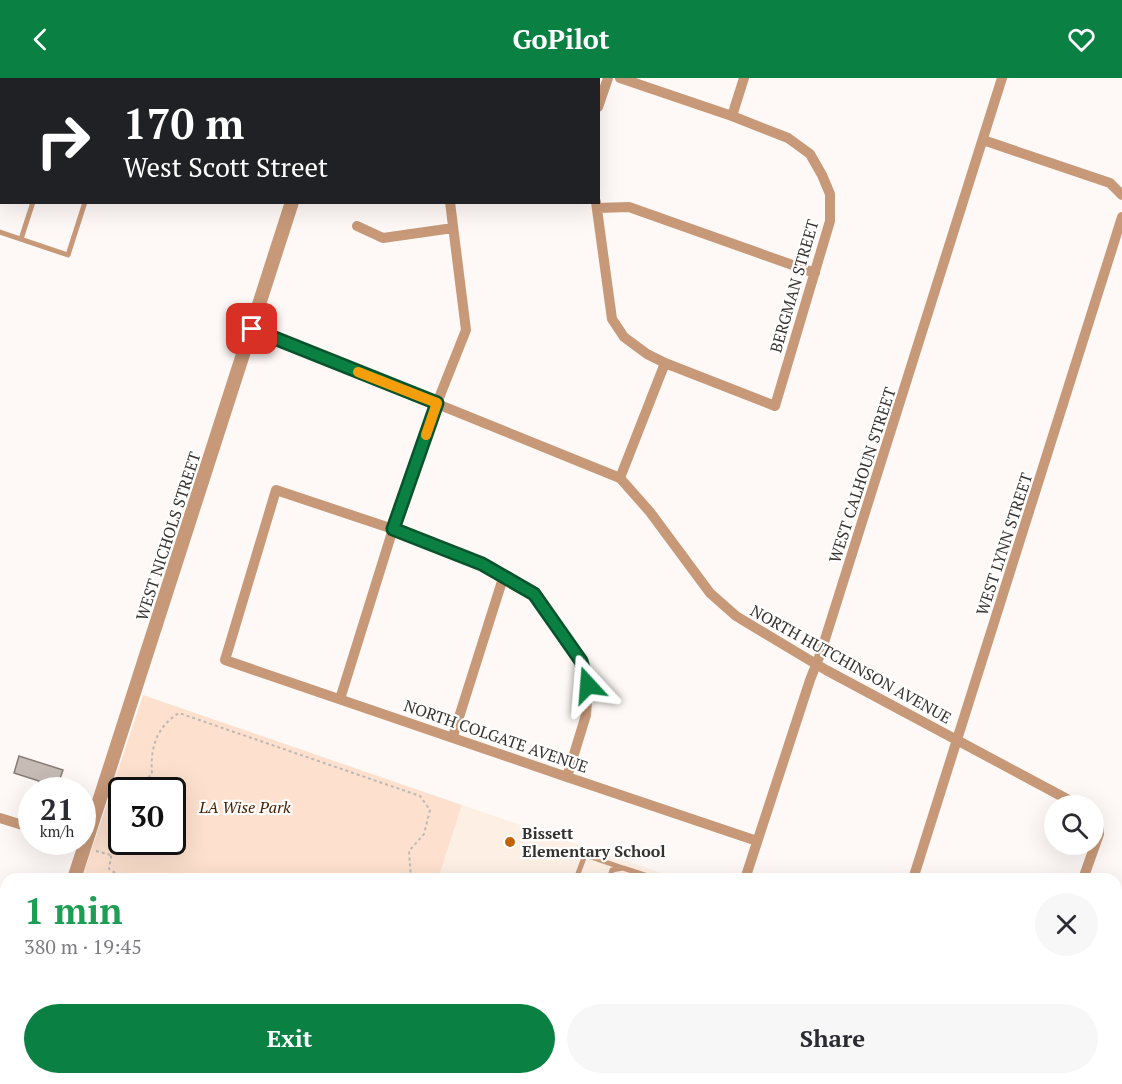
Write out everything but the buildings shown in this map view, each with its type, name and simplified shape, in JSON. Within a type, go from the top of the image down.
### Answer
[{"type":"street","points":[[600,100],[608,78]]},
{"type":"street","name":"BERGMAN STREET","points":[[620,78],[732,116],[788,138],[810,154],[830,194],[830,221],[775,406],[665,363]]},
{"type":"street","points":[[732,116],[744,78]]},
{"type":"street","name":"WEST CALHOUN STREET","points":[[748,873],[1002,78]]},
{"type":"street","points":[[983,140],[1110,183],[1122,194]]},
{"type":"street","name":"WEST NICHOLS STREET","points":[[96,808],[291,204]]},
{"type":"street","points":[[340,699],[393,529],[437,403],[466,330],[450,204]]},
{"type":"street","points":[[620,478],[665,363],[647,354],[624,337],[612,319],[597,205],[629,207],[816,273]]},
{"type":"street","name":"WEST LYNN STREET","points":[[915,873],[1122,217]]},
{"type":"street","points":[[357,226],[383,238],[453,228]]},
{"type":"street","name":"NORTH HUTCHINSON AVENUE","points":[[252,329],[620,478],[643,503],[703,585],[736,616],[816,664],[1059,795]]},
{"type":"street","name":"NORTH COLGATE AVENUE","points":[[393,529],[276,490],[225,660],[758,841]]},
{"type":"street","points":[[393,529],[482,564],[534,594],[581,661],[588,685],[586,715],[567,777]]},
{"type":"street","points":[[453,736],[504,575]]},
{"type":"street","points":[[0,818],[18,824]]},
{"type":"street","name":"WEST NICHOLS STREET","points":[[76,873],[81,855]]},
{"type":"street","points":[[1085,873],[1092,855]]},
{"type":"lane","points":[[21,239],[32,204]]},
{"type":"lane","points":[[0,231],[68,255],[84,204]]},
{"type":"lane","points":[[578,873],[585,855],[638,873]]},
{"type":"lane","points":[[611,873],[612,870],[623,868]]},
{"type":"path","points":[[149,777],[152,774],[152,752],[155,739],[169,719],[179,713],[393,785],[420,796],[430,810],[424,834],[409,851],[411,873]]},
{"type":"path","points":[[111,855],[109,869],[115,873]]},
{"type":"shaded area","name":"Bissett Elementary School","points":[[462,805],[661,873],[440,873]]},
{"type":"green space","name":"LA Wise Park","points":[[143,695],[462,805],[440,873],[84,873],[90,855],[96,855],[96,837],[108,801],[108,855],[186,855],[186,777],[116,777]]},
{"type":"slow traffic","points":[[358,372],[437,403],[426,435]]},
{"type":"place","name":"Bissett Elementary School","points":[[510,842]]},
{"type":"route","points":[[252,329],[437,403],[393,529],[482,564],[534,594],[581,661],[588,685]]}]
